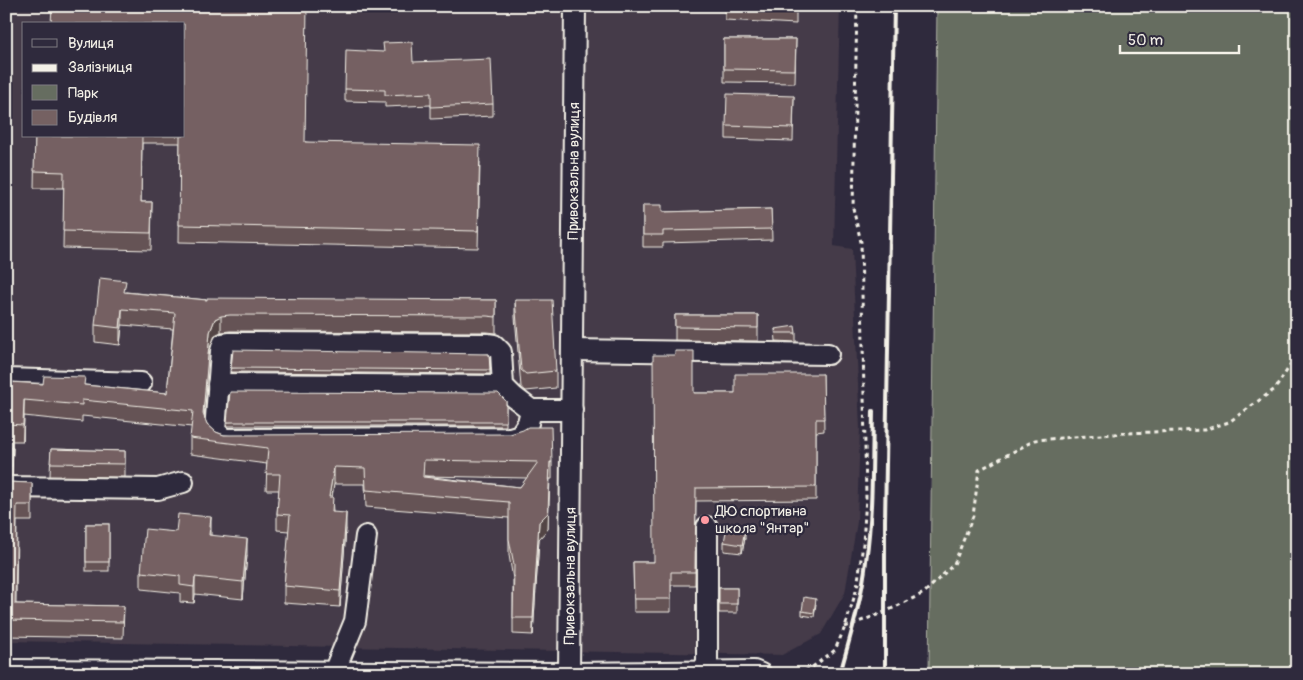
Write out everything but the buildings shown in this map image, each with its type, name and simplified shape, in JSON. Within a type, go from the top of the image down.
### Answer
[{"type":"street","name":"Привокзальна вулиця","points":[[569,673],[575,6]]},
{"type":"street","points":[[531,410],[528,423],[520,435],[510,438],[224,439],[215,432],[220,351],[223,344],[494,345],[501,352],[503,386],[514,397],[531,410],[572,410]]},
{"type":"street","points":[[572,350],[828,354]]},
{"type":"street","points":[[6,379],[141,383]]},
{"type":"street","points":[[218,384],[503,386]]},
{"type":"street","points":[[6,487],[158,489],[183,482]]},
{"type":"street","points":[[707,528],[707,672]]},
{"type":"street","points":[[334,672],[355,621],[366,536]]},
{"type":"street","points":[[6,670],[569,673],[754,671],[760,674]]},
{"type":"path","points":[[798,674],[811,668],[835,650],[845,627],[857,588],[863,544],[866,497],[861,242],[853,208],[857,6]]},
{"type":"path","points":[[845,627],[885,612],[924,593],[954,564],[973,516],[979,470],[1036,440],[1127,433],[1204,430],[1229,422],[1274,390],[1297,355]]},
{"type":"shaded area","points":[[6,6],[840,6],[834,246],[852,249],[860,428],[857,522],[845,593],[821,634],[782,655],[6,641]]},
{"type":"green space","points":[[937,6],[1297,6],[1297,674],[929,674]]},
{"type":"railway","points":[[885,674],[885,521],[894,6]]},
{"type":"railway","points":[[840,674],[859,604],[866,561],[871,505],[873,411]]},
{"type":"place","name":"ДЮ спортивна школа \"Янтар\"","points":[[705,520]]}]
